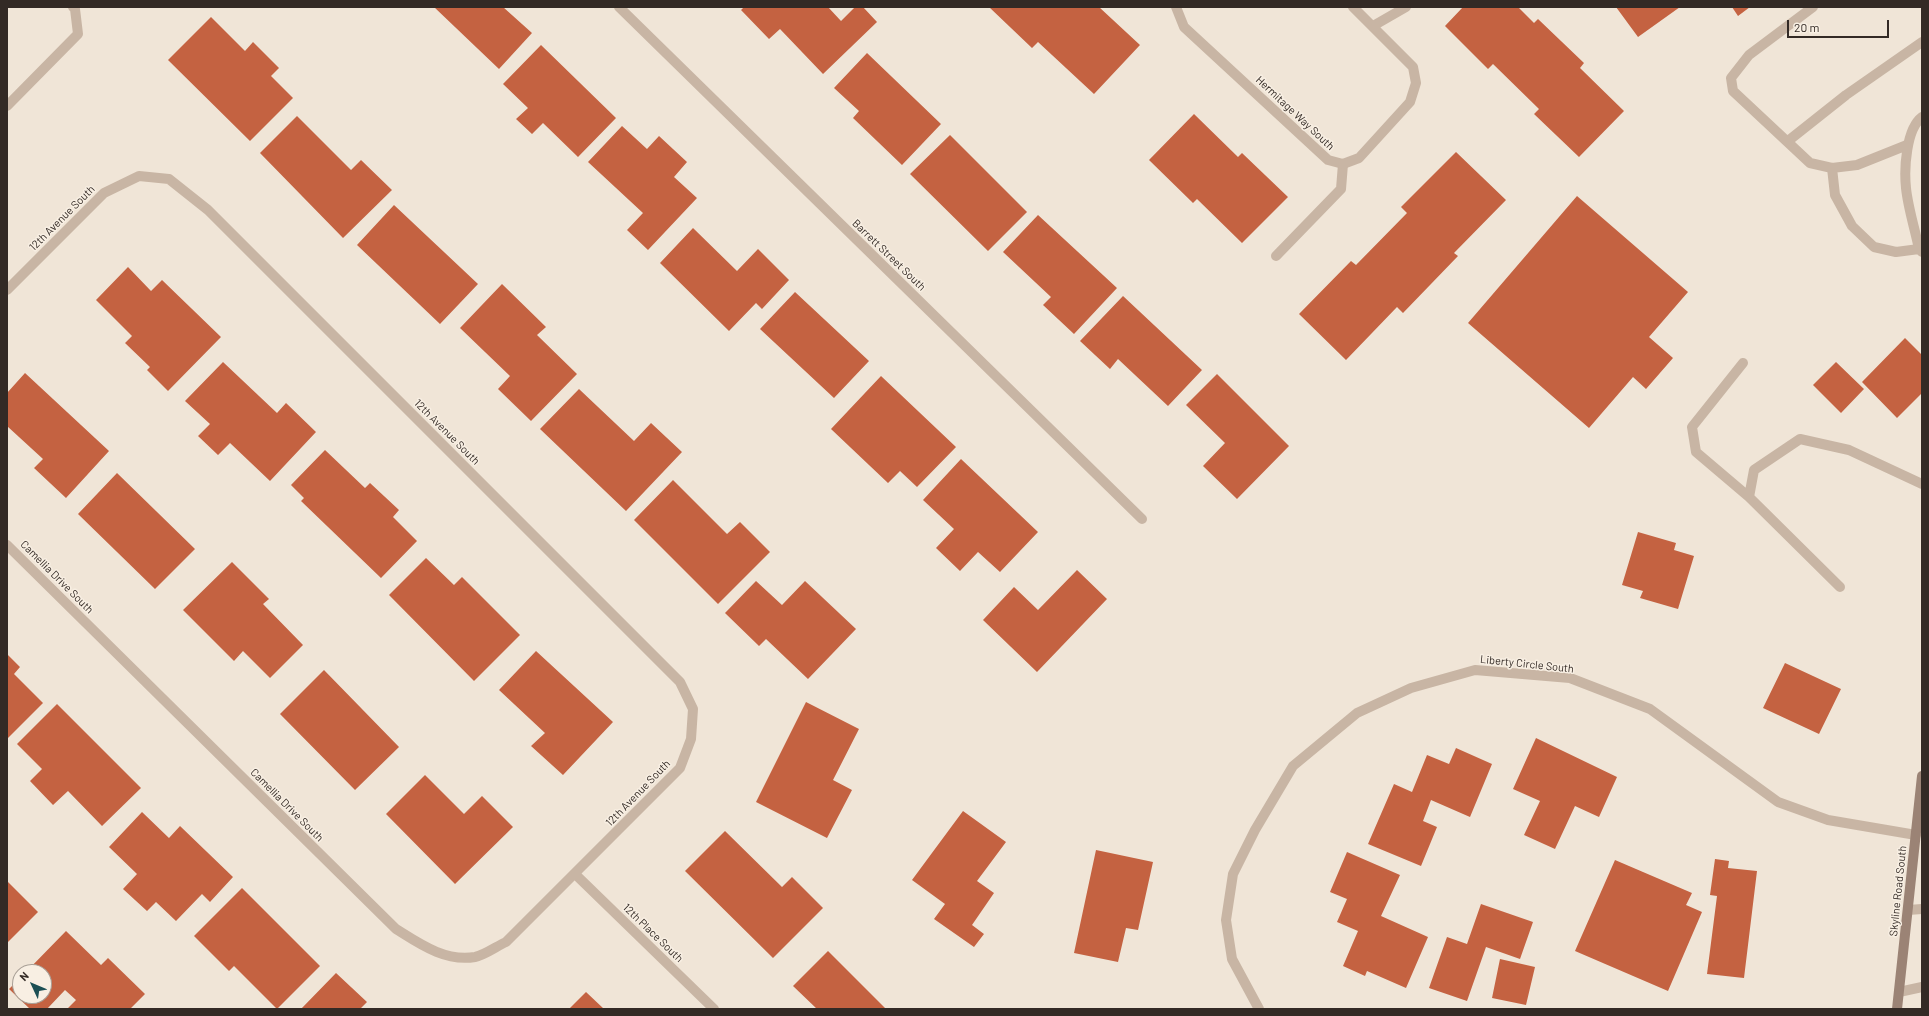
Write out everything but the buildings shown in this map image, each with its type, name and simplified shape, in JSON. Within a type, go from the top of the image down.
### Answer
[{"type":"main road","name":"Skyline Road South","points":[[1897,1009],[1922,776]]},
{"type":"street","points":[[7,106],[78,34],[75,9],[73,7]]},
{"type":"street","name":"Barrett Street South","points":[[619,7],[1142,519]]},
{"type":"street","name":"Hermitage Way South","points":[[1176,7],[1184,27],[1328,160],[1343,164]]},
{"type":"street","points":[[1276,256],[1341,189],[1343,164],[1359,158],[1410,102],[1416,83],[1413,67],[1353,7]]},
{"type":"street","points":[[1373,26],[1406,7]]},
{"type":"street","points":[[1813,7],[1748,55],[1731,78],[1733,91],[1810,163],[1832,168],[1857,165],[1907,145]]},
{"type":"street","points":[[1788,141],[1846,95],[1922,42]]},
{"type":"street","points":[[1832,168],[1835,195],[1852,226],[1874,247],[1896,252],[1920,250],[1906,188],[1907,145],[1918,121],[1922,117]]},
{"type":"street","name":"12th Avenue South","points":[[7,290],[104,192],[139,176],[169,179],[208,210],[680,682],[694,709],[691,739],[680,768],[575,874]]},
{"type":"street","points":[[1743,363],[1692,426],[1696,452],[1749,497],[1840,587]]},
{"type":"street","points":[[1749,497],[1754,470],[1800,439],[1849,450],[1922,484]]},
{"type":"street","name":"Camellia Drive South","points":[[7,545],[396,929],[426,948],[450,957],[476,956],[506,942],[575,874]]},
{"type":"street","name":"Liberty Circle South","points":[[1259,1009],[1232,959],[1226,920],[1233,874],[1255,830],[1293,766],[1356,713],[1411,688],[1475,670],[1570,678],[1650,709],[1778,802],[1828,820],[1916,835]]},
{"type":"street","name":"12th Place South","points":[[575,874],[714,1009]]},
{"type":"street","points":[[1908,910],[1922,908]]},
{"type":"street","points":[[1899,992],[1922,987]]}]
